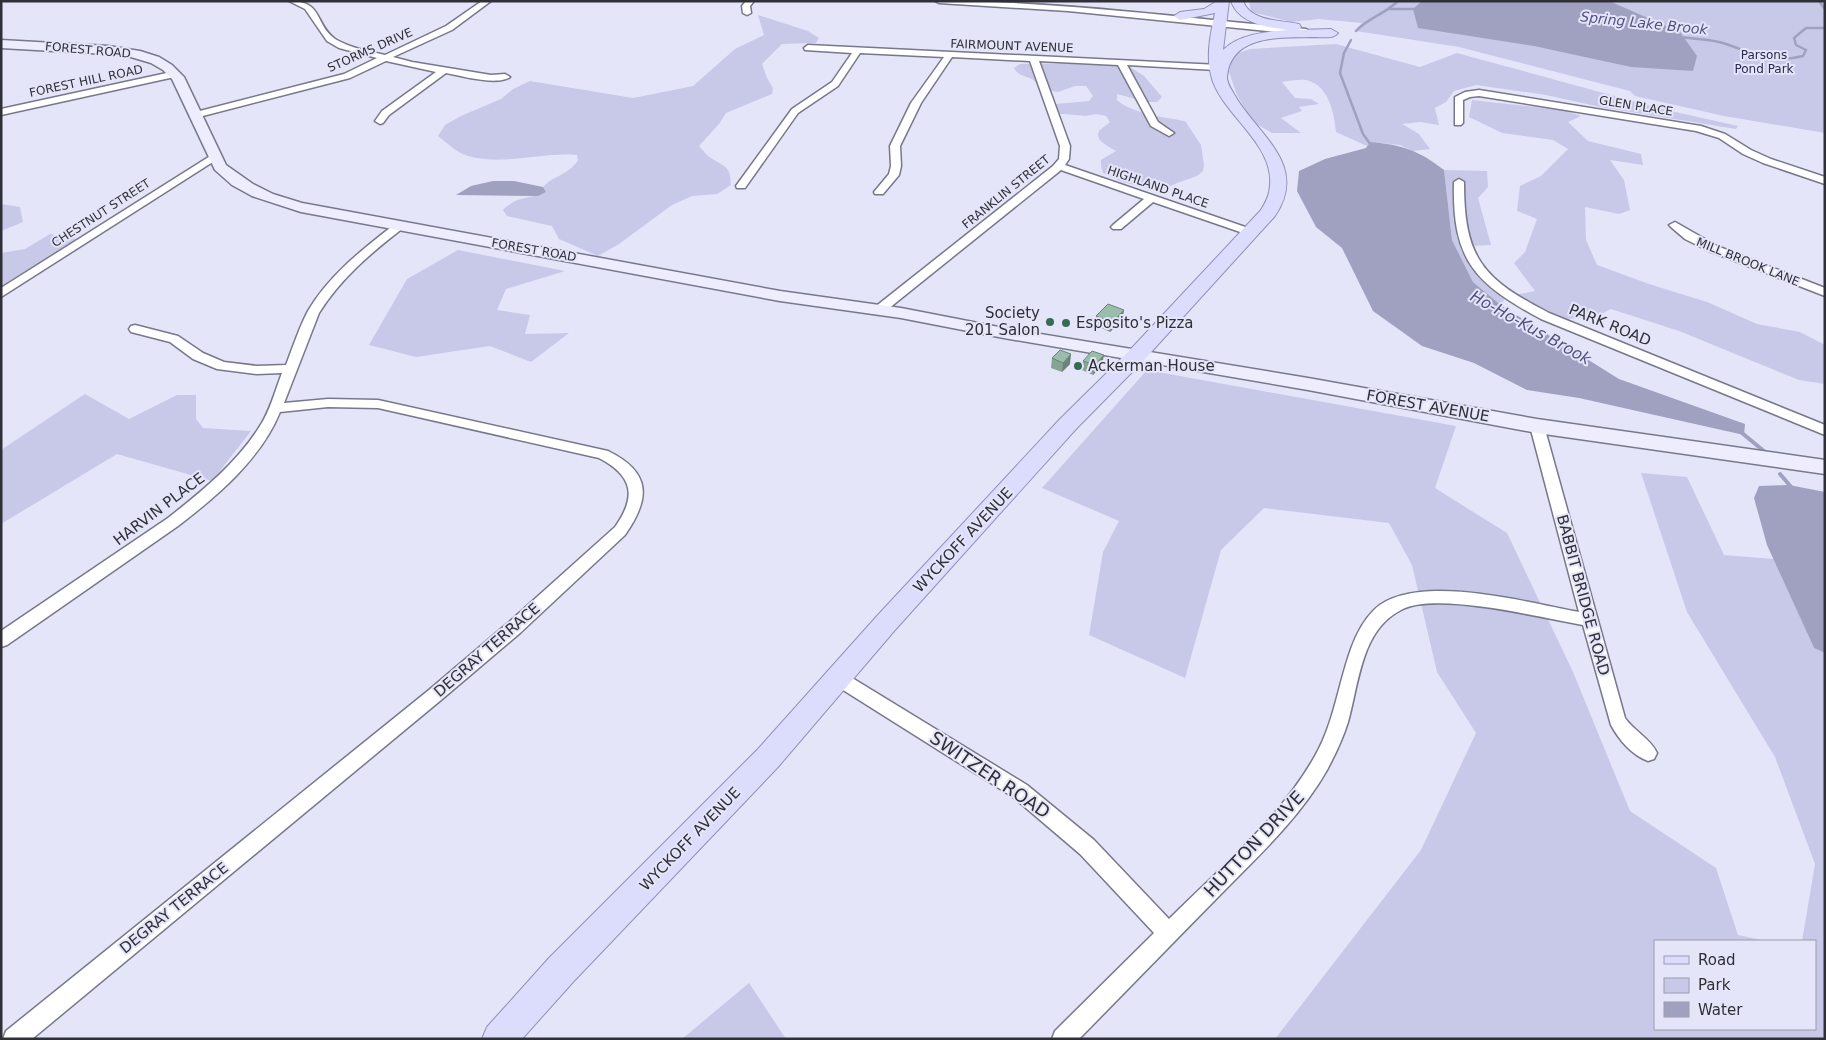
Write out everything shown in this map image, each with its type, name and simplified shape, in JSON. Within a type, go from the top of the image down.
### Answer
[{"type":"main road","points":[[1236,1],[1237,6],[1242,12],[1260,20],[1331,33]]},
{"type":"main road","points":[[1180,16],[1207,12],[1223,2]]},
{"type":"main road","name":"WYCKOFF AVENUE","points":[[499,1039],[561,970],[768,758],[1068,424],[1136,356],[1274,204],[1278,194],[1279,173],[1264,144],[1233,104],[1218,73],[1215,47],[1223,2]]},
{"type":"main road","points":[[1218,73],[1225,56],[1230,50],[1240,44],[1274,36],[1331,33]]},
{"type":"main road","name":"FOREST ROAD","points":[[1,44],[126,52],[160,62],[176,74],[220,168],[241,184],[265,196],[301,207],[780,296],[879,310],[1136,356]]},
{"type":"main road","name":"FOREST AVENUE","points":[[1136,356],[1308,384],[1537,426],[1825,467]]},
{"type":"street","points":[[293,1],[308,7],[335,42],[349,48],[443,71],[491,78],[505,77]]},
{"type":"street","name":"STORMS DRIVE","points":[[196,115],[332,81],[386,58],[454,25],[487,1]]},
{"type":"street","points":[[747,13],[746,6],[750,1]]},
{"type":"street","points":[[939,1],[1125,14],[1331,33]]},
{"type":"street","points":[[1125,14],[1180,16],[1220,22]]},
{"type":"street","name":"FAIRMOUNT AVENUE","points":[[808,48],[1120,63],[1218,73]]},
{"type":"street","points":[[741,186],[798,109],[835,84],[858,50]]},
{"type":"street","points":[[879,192],[894,175],[896,166],[895,146],[916,103],[949,56]]},
{"type":"street","name":"FRANKLIN STREET","points":[[879,310],[1059,166],[1064,160],[1065,146],[1034,59]]},
{"type":"street","points":[[1120,63],[1154,124],[1169,133]]},
{"type":"street","points":[[380,121],[385,113],[443,71]]},
{"type":"street","name":"FOREST HILL ROAD","points":[[1,112],[176,74]]},
{"type":"street","name":"GLEN PLACE","points":[[1458,123],[1458,99],[1468,94],[1479,93],[1698,128],[1722,136],[1747,152],[1767,161],[1825,181]]},
{"type":"street","name":"CHESTNUT STREET","points":[[1,293],[215,156]]},
{"type":"street","name":"HIGHLAND PLACE","points":[[1059,166],[1250,232]]},
{"type":"street","name":"PARK ROAD","points":[[1460,182],[1457,204],[1467,253],[1483,276],[1509,297],[1545,316],[1825,430]]},
{"type":"street","points":[[1117,227],[1151,198]]},
{"type":"street","name":"MILL BROOK LANE","points":[[1675,225],[1688,237],[1718,251],[1784,278],[1825,292]]},
{"type":"street","name":"HARVIN PLACE","points":[[1,640],[173,522],[222,482],[246,455],[267,426],[313,313],[322,298],[346,269],[399,226]]},
{"type":"street","points":[[135,329],[160,334],[174,340],[198,356],[222,366],[257,370],[290,369]]},
{"type":"street","name":"DEGRAY TERRACE","points":[[14,1039],[435,695],[514,628],[620,531],[635,508],[636,483],[632,474],[620,462],[603,454],[378,404],[328,403],[274,408]]},
{"type":"street","name":"BABBIT BRIDGE ROAD","points":[[1537,426],[1617,720],[1625,733],[1648,753]]},
{"type":"street","name":"HUTTON DRIVE","points":[[1063,1039],[1285,816],[1308,787],[1325,756],[1338,725],[1360,644],[1366,630],[1375,618],[1403,601],[1438,595],[1458,596],[1590,620]]},
{"type":"street","name":"SWITZER ROAD","points":[[838,678],[1020,791],[1087,847],[1168,933]]},
{"type":"green space","name":"Parsons Pond Park","points":[[1249,1],[1825,1],[1825,133],[1724,116],[1635,96],[1630,91],[1459,47],[1356,31],[1362,23],[1319,19],[1292,22],[1251,12]]},
{"type":"green space","points":[[758,15],[808,31],[819,38],[816,43],[782,44],[762,64],[773,88],[772,94],[726,113],[719,124],[699,146],[709,157],[728,170],[731,185],[717,194],[692,196],[672,205],[619,244],[598,256],[559,239],[552,226],[507,216],[503,210],[513,202],[546,192],[543,187],[570,169],[578,160],[577,155],[550,155],[494,160],[481,159],[460,153],[438,136],[445,125],[501,99],[513,89],[530,81],[633,98],[693,86],[735,49],[764,35]]},
{"type":"green space","points":[[1336,44],[1420,67],[1457,53],[1662,109],[1738,126],[1736,129],[1600,107],[1546,95],[1476,85],[1454,91],[1446,102],[1435,108],[1439,125],[1420,122],[1402,124],[1419,134],[1430,149],[1413,151],[1400,145],[1370,142],[1367,146],[1336,132],[1332,109],[1325,94],[1314,83],[1306,80],[1282,82],[1295,98],[1311,99],[1319,104],[1299,107],[1302,111],[1281,118],[1301,133],[1272,133],[1253,122],[1237,95],[1229,72],[1233,55],[1250,49]]},
{"type":"green space","points":[[1075,63],[1130,67],[1144,76],[1162,97],[1157,102],[1146,102],[1117,94],[1117,100],[1123,105],[1139,112],[1185,121],[1201,145],[1203,171],[1197,176],[1160,191],[1122,182],[1103,173],[1101,160],[1116,151],[1103,143],[1098,137],[1100,130],[1110,122],[1106,116],[1052,113],[1048,108],[1056,104],[1089,101],[1093,96],[1086,86],[1075,86],[1058,92],[1038,88],[1034,81],[1020,74],[1014,68],[1020,64]]},
{"type":"green space","points":[[1472,100],[1563,110],[1581,116],[1568,122],[1588,141],[1641,154],[1643,165],[1610,160],[1624,180],[1630,210],[1619,214],[1585,207],[1586,240],[1597,265],[1707,302],[1757,324],[1800,332],[1825,345],[1825,384],[1799,380],[1679,331],[1611,309],[1595,317],[1565,319],[1515,295],[1535,291],[1514,263],[1525,252],[1537,219],[1517,211],[1520,186],[1541,176],[1568,149],[1553,140],[1502,133],[1469,117]]},
{"type":"green space","points":[[1444,170],[1487,171],[1488,187],[1478,198],[1491,245],[1470,246],[1504,299],[1502,306],[1473,282],[1452,240]]},
{"type":"green space","points":[[1,204],[20,207],[23,222],[1,231]]},
{"type":"green space","points":[[50,234],[76,239],[1,286],[1,253],[25,249]]},
{"type":"green space","points":[[458,250],[565,271],[506,289],[497,310],[530,315],[525,334],[569,333],[531,362],[490,346],[416,357],[369,345],[407,279]]},
{"type":"green space","points":[[1147,370],[1456,426],[1435,488],[1507,533],[1573,672],[1630,811],[1716,868],[1738,935],[1761,940],[1654,940],[1654,1030],[1816,1030],[1816,940],[1802,940],[1815,864],[1775,757],[1687,612],[1641,473],[1687,477],[1724,555],[1774,559],[1814,648],[1825,653],[1825,1039],[1275,1039],[1421,850],[1476,733],[1437,672],[1412,565],[1389,523],[1264,508],[1221,550],[1185,678],[1089,635],[1103,552],[1119,521],[1042,488]]},
{"type":"green space","points":[[85,394],[129,419],[177,395],[196,395],[196,419],[203,428],[251,431],[212,481],[117,454],[1,524],[1,450]]},
{"type":"green space","points":[[749,983],[786,1039],[682,1039]]},
{"type":"water","points":[[1422,1],[1609,1],[1680,32],[1697,56],[1693,71],[1631,67],[1534,46],[1418,28],[1413,9]]},
{"type":"water","points":[[1370,142],[1401,147],[1418,153],[1444,170],[1452,240],[1473,282],[1502,306],[1619,379],[1745,424],[1744,435],[1579,398],[1527,390],[1474,363],[1422,346],[1373,311],[1342,248],[1316,227],[1297,191],[1299,171],[1325,159],[1366,148]]},
{"type":"water","points":[[493,181],[514,181],[543,187],[546,192],[538,196],[456,195],[471,186]]},
{"type":"water","points":[[1789,485],[1825,492],[1825,653],[1814,648],[1767,545],[1754,498],[1759,486]]},
{"type":"building","points":[[1108,304],[1124,310],[1112,323],[1096,316]]},
{"type":"building","points":[[1060,350],[1071,354],[1063,363],[1052,358]]},
{"type":"building","points":[[1092,351],[1104,355],[1095,365],[1083,361]]},
{"type":"waterway","points":[[1356,31],[1398,1]]},
{"type":"waterway","name":"Spring Lake Brook","points":[[1819,1],[1825,9]]},
{"type":"waterway","name":"Spring Lake Brook","points":[[1390,9],[1417,9]]},
{"type":"waterway","name":"Spring Lake Brook","points":[[1680,37],[1719,42],[1760,56],[1780,59],[1803,56],[1806,50],[1796,45],[1794,38],[1806,28],[1825,28]]},
{"type":"waterway","points":[[1351,40],[1344,53],[1340,73],[1363,134],[1371,145]]},
{"type":"waterway","name":"Ho-Ho-Kus Brook","points":[[1742,433],[1765,452]]},
{"type":"waterway","name":"Ho-Ho-Kus Brook","points":[[1780,474],[1792,488]]},
{"type":"place","name":"Society 201 Salon","points":[[1050,322]]},
{"type":"place","name":"Esposito's Pizza","points":[[1066,323]]},
{"type":"place","name":"Ackerman House","points":[[1078,366]]}]
